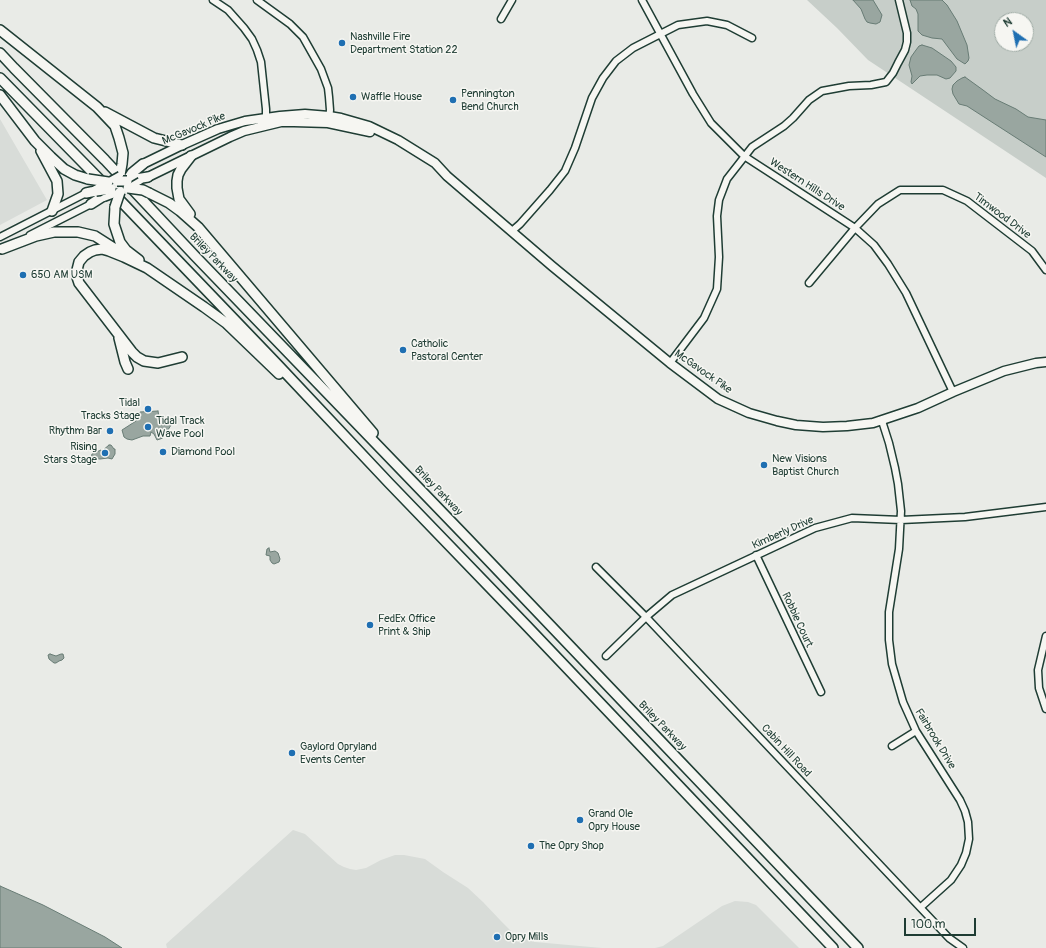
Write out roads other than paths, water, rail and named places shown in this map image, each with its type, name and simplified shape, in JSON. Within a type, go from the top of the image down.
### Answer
[{"type":"highway","points":[[0,30],[97,107],[115,126],[120,138],[123,153],[122,164],[124,182],[115,207],[114,224],[120,242],[126,250],[139,260],[146,268]]},
{"type":"highway","name":"Briley Parkway","points":[[0,53],[105,160],[195,256],[451,521],[858,948]]},
{"type":"highway","points":[[0,78],[163,244],[348,440],[834,948]]},
{"type":"highway","points":[[0,95],[35,141],[57,181],[58,194],[52,210]]},
{"type":"highway","points":[[97,107],[154,138],[182,145]]},
{"type":"highway","points":[[35,141],[64,169],[75,175],[88,179],[124,182],[148,178]]},
{"type":"highway","points":[[191,156],[178,175],[177,188],[179,199],[198,227],[358,416],[451,521]]},
{"type":"highway","points":[[91,204],[99,194],[124,182],[143,164]]},
{"type":"highway","points":[[124,182],[149,192],[169,203],[198,227]]},
{"type":"highway","points":[[86,193],[99,194]]},
{"type":"highway","points":[[1,250],[46,233],[78,232],[95,236],[115,249],[124,257]]},
{"type":"highway","points":[[182,357],[158,363],[144,360],[132,352],[79,283],[77,270],[79,262],[84,256],[95,250],[102,249],[124,257],[146,268],[204,307],[226,323],[348,440]]},
{"type":"highway","points":[[117,332],[128,369]]},
{"type":"main road","name":"McGavock Pike","points":[[148,178],[230,137],[280,116],[305,114],[329,119],[368,131],[394,143],[447,176],[552,266],[670,363],[718,399],[749,413],[770,420],[796,425],[822,427],[852,426],[882,420],[916,409],[1004,371],[1046,362]]},
{"type":"main road","name":"McGavock Pike","points":[[143,164],[218,129],[245,121],[294,122],[329,119]]},
{"type":"street","points":[[213,0],[228,10],[244,28],[252,39],[257,50],[266,109],[266,122]]},
{"type":"street","points":[[257,0],[290,24],[303,37],[316,59],[324,77],[329,97],[329,119]]},
{"type":"street","points":[[501,19],[512,0]]},
{"type":"street","name":"Western Hills Drive","points":[[642,0],[693,94],[711,123],[744,156],[855,228],[874,245],[902,287],[953,392]]},
{"type":"street","points":[[670,363],[704,318],[717,289],[719,257],[717,216],[719,200],[727,179],[752,147],[784,126],[810,100],[822,91],[849,86],[871,86],[886,82],[893,73],[905,50],[907,42],[907,33],[899,0]]},
{"type":"street","points":[[512,231],[520,224],[565,171],[576,148],[592,98],[603,78],[616,61],[633,48],[678,25],[707,21],[727,25],[752,38]]},
{"type":"street","name":"Timwood Drive","points":[[809,283],[855,228],[878,204],[900,190],[943,190],[967,201],[1032,251],[1046,270]]},
{"type":"street","points":[[0,237],[86,193]]},
{"type":"street","points":[[1,250],[91,204]]},
{"type":"street","name":"Fairbrook Drive","points":[[882,420],[898,484],[901,520],[898,554],[889,612],[889,640],[892,664],[903,702],[916,731],[960,800],[968,822],[969,839],[966,853],[961,865],[951,880],[921,908]]},
{"type":"street","name":"Kimberly Drive","points":[[606,656],[646,617],[672,595],[815,528],[852,518],[901,520],[965,517],[1046,508]]},
{"type":"street","name":"Robbie Court","points":[[756,555],[821,692]]},
{"type":"street","name":"Cabin Hill Road","points":[[596,567],[646,617],[949,938],[963,948]]},
{"type":"street","points":[[1046,636],[1038,670],[1038,688],[1046,709]]},
{"type":"street","points":[[892,746],[916,731]]},
{"type":"place","name":"Nashville Fire Department Station 22","points":[[342,43]]},
{"type":"place","name":"Waffle House","points":[[353,97]]},
{"type":"place","name":"Pennington Bend Church","points":[[453,100]]},
{"type":"place","name":"650 AM USM","points":[[23,275]]},
{"type":"place","name":"Catholic Pastoral Center","points":[[403,350]]},
{"type":"place","name":"Tidal Tracks Stage","points":[[148,409]]},
{"type":"place","name":"Tidal Track Wave Pool","points":[[148,427]]},
{"type":"place","name":"Rhythm Bar","points":[[110,431]]},
{"type":"place","name":"Diamond Pool","points":[[163,452]]},
{"type":"place","name":"Rising Stars Stage","points":[[105,453]]},
{"type":"place","name":"New Visions Baptist Church","points":[[764,465]]},
{"type":"place","name":"FedEx Office Print & Ship","points":[[370,625]]},
{"type":"place","name":"Gaylord Opryland Events Center","points":[[292,753]]},
{"type":"place","name":"Grand Ole Opry House","points":[[580,820]]},
{"type":"place","name":"The Opry Shop","points":[[531,846]]},
{"type":"place","name":"Opry Mills","points":[[497,937]]}]
